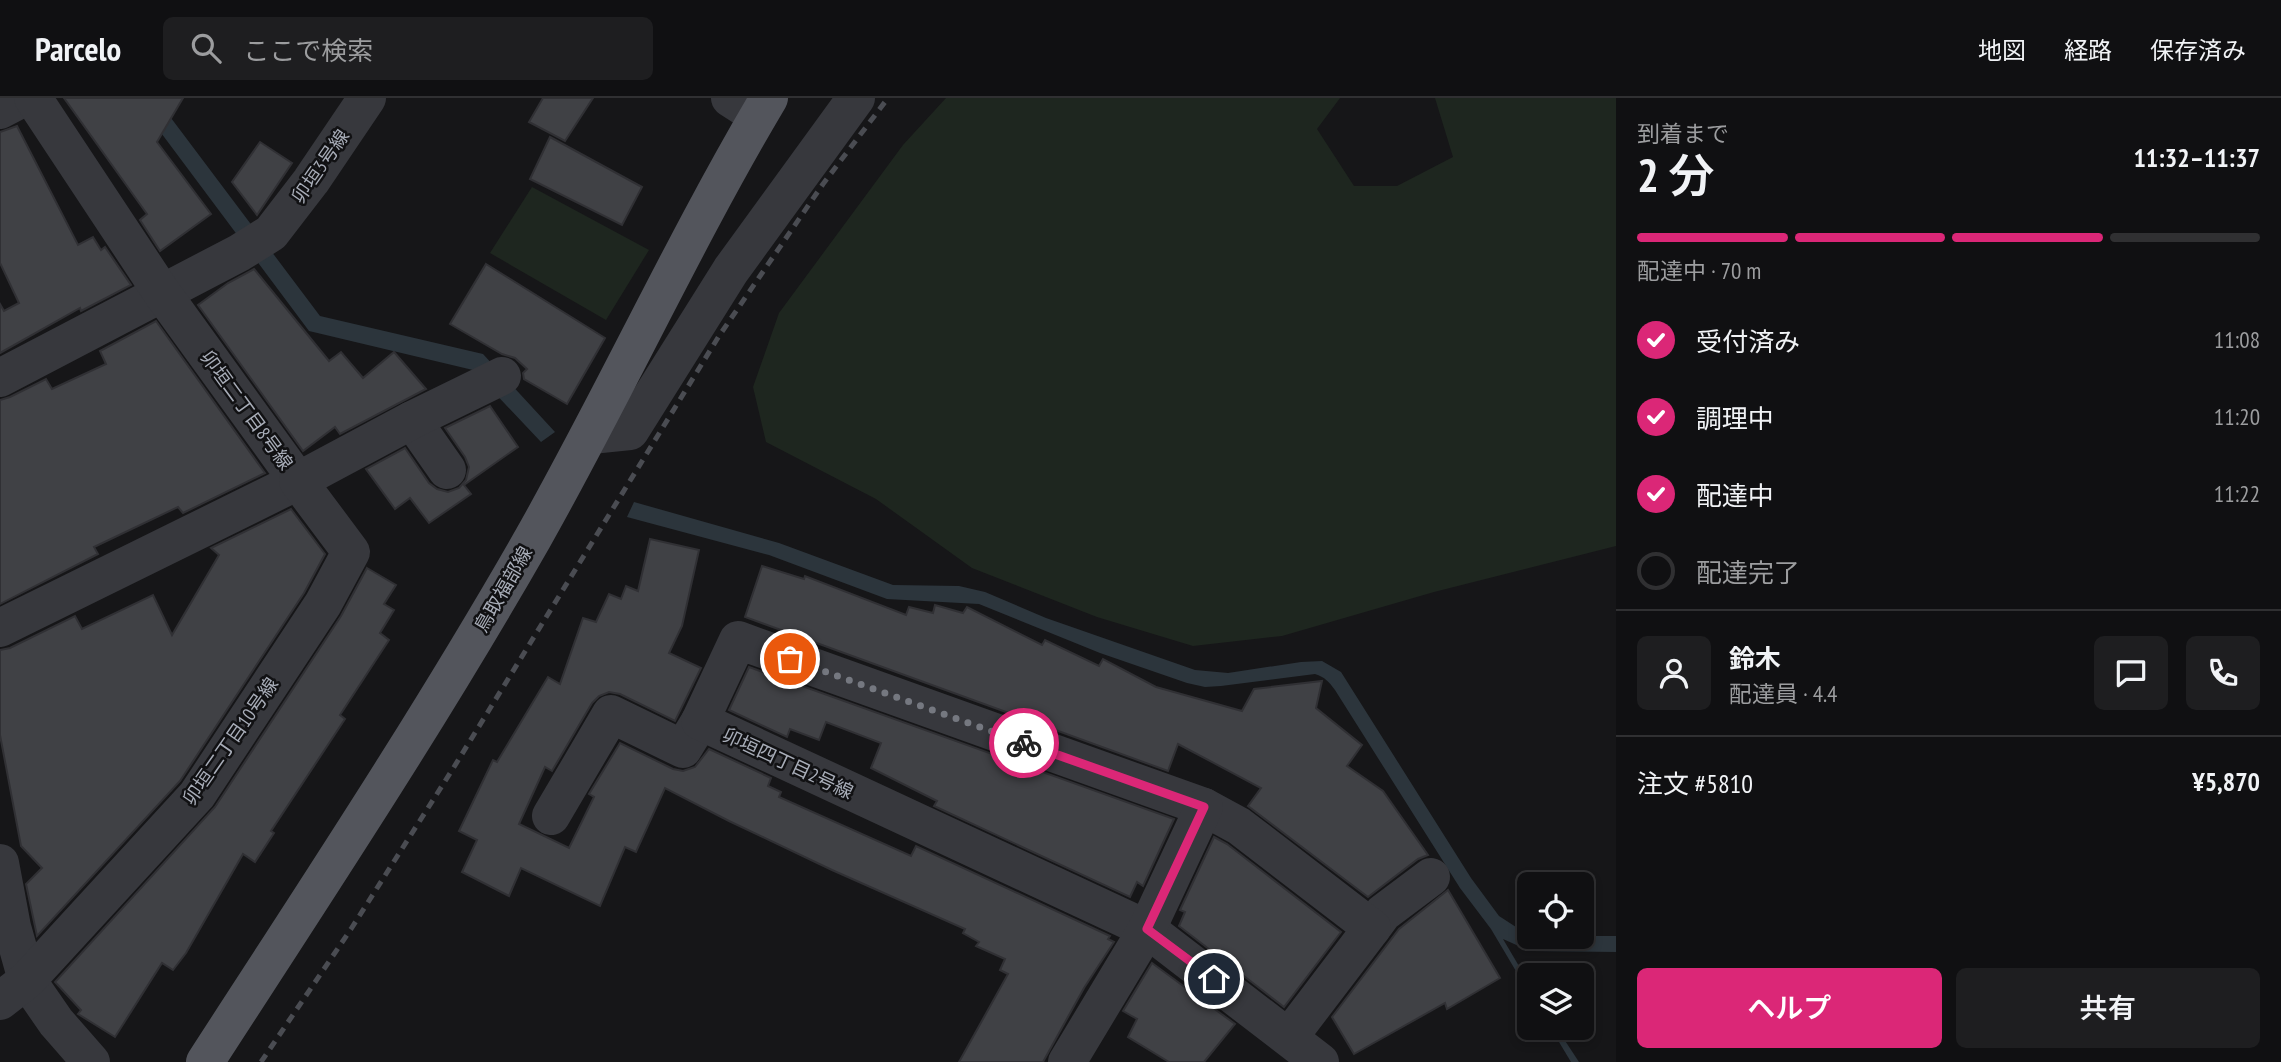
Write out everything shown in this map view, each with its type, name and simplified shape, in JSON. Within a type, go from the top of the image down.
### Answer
[{"type":"main road","name":"鳥取福部線","points":[[205,1062],[475,639],[590,435],[694,231],[753,104]]},
{"type":"street","points":[[0,110],[23,98]]},
{"type":"street","name":"卯垣二丁目8号線","points":[[0,628],[298,481],[162,293],[33,98]]},
{"type":"street","name":"卯垣3号線","points":[[162,293],[255,243],[311,181],[367,98]]},
{"type":"street","points":[[590,435],[630,431],[731,270],[856,98]]},
{"type":"street","points":[[0,378],[162,293]]},
{"type":"street","points":[[298,481],[492,380]]},
{"type":"street","points":[[412,420],[447,470]]},
{"type":"street","name":"卯垣二丁目10号線","points":[[14,990],[197,795],[323,604],[351,552],[298,481]]},
{"type":"street","name":"卯垣四丁目2号線","points":[[1320,1062],[1147,929],[701,721],[738,640],[1204,807],[1239,825],[1372,928]]},
{"type":"street","points":[[551,816],[611,714],[683,749],[701,721]]},
{"type":"street","points":[[1067,1062],[1147,929],[1204,807]]},
{"type":"street","points":[[0,863],[12,927],[14,990],[56,1022],[91,1062]]},
{"type":"street","points":[[1289,1037],[1383,913],[1431,877]]},
{"type":"shaded area","points":[[135,98],[156,98],[320,316],[483,354],[555,432],[541,442],[473,370],[309,331]]},
{"type":"shaded area","points":[[946,98],[1340,98],[1317,129],[1354,186],[1397,186],[1453,157],[1435,98],[1616,98],[1616,546],[1434,592],[1282,636],[1193,646],[1097,617],[972,568],[876,499],[766,442],[753,387],[779,313],[903,145]]},
{"type":"shaded area","points":[[532,187],[649,250],[606,320],[490,253]]},
{"type":"shaded area","points":[[634,502],[779,543],[893,585],[959,586],[985,592],[1046,618],[1195,670],[1228,673],[1322,661],[1341,672],[1471,878],[1499,916],[1517,928],[1517,945],[1503,939],[1517,963],[1517,973],[1335,690],[1318,675],[1205,687],[1187,683],[1100,653],[979,604],[887,599],[769,555],[627,517]]},
{"type":"shaded area","points":[[1594,936],[1616,936],[1616,952],[1526,949],[1594,949]]},
{"type":"shaded area","points":[[1558,1040],[1565,1040],[1579,1062],[1571,1062]]},
{"type":"building","points":[[64,98],[183,98],[157,142],[211,214],[160,251],[140,220],[147,214]]},
{"type":"building","points":[[543,98],[593,98],[565,141],[529,122]]},
{"type":"building","points":[[17,126],[78,245],[93,237],[101,250],[105,247],[131,285],[81,311],[80,308],[0,353],[0,304],[4,311],[19,303],[0,263],[0,132]]},
{"type":"building","points":[[550,137],[642,187],[622,225],[530,179]]},
{"type":"building","points":[[260,142],[292,163],[257,215],[232,182]]},
{"type":"building","points":[[486,264],[605,338],[567,404],[524,379],[523,373],[527,369],[515,358],[502,354],[450,324]]},
{"type":"building","points":[[254,269],[329,361],[341,352],[363,378],[394,352],[426,389],[340,434],[335,427],[303,451],[198,305],[228,283]]},
{"type":"building","points":[[156,321],[265,473],[183,513],[178,507],[94,547],[98,554],[0,604],[0,400],[46,379],[52,389],[106,364],[100,351]]},
{"type":"building","points":[[490,406],[518,447],[464,485],[471,494],[429,523],[410,498],[395,509],[366,469],[405,448],[429,483],[437,489],[448,492],[459,488],[466,480],[469,467],[445,428]]},
{"type":"building","points":[[291,509],[325,554],[304,593],[180,781],[37,936],[26,884],[42,868],[21,846],[0,735],[0,650],[10,648],[75,616],[82,629],[153,595],[172,635],[219,555],[211,548]]},
{"type":"building","points":[[650,539],[699,550],[682,626],[669,653],[701,668],[675,721],[620,694],[609,692],[599,696],[592,703],[552,771],[545,767],[519,824],[569,848],[594,797],[589,794],[620,743],[673,769],[683,771],[695,767],[709,749],[771,778],[768,786],[781,792],[779,797],[911,856],[916,846],[1110,936],[1108,939],[1114,942],[1084,988],[1043,1062],[959,1062],[1008,974],[1000,970],[1005,959],[976,946],[979,942],[963,933],[965,929],[832,870],[665,788],[636,852],[625,847],[600,906],[521,868],[509,896],[462,872],[477,840],[459,831],[493,760],[497,762],[548,677],[560,684],[583,618],[596,622],[609,594],[621,599],[626,586],[638,591]]},
{"type":"building","points":[[762,566],[804,579],[805,576],[906,615],[909,607],[933,613],[935,605],[963,613],[967,607],[1042,645],[1045,640],[1099,666],[1103,659],[1156,687],[1242,711],[1254,689],[1322,681],[1316,708],[1362,745],[1347,766],[1383,791],[1428,855],[1418,859],[1368,897],[1248,806],[1261,788],[1178,744],[1168,771],[745,617]]},
{"type":"building","points":[[367,568],[396,585],[384,604],[394,610],[380,633],[389,640],[340,715],[345,719],[271,831],[274,833],[255,862],[243,854],[186,953],[173,970],[162,963],[115,1037],[78,1014],[81,1010],[55,982],[215,807],[341,616]]},
{"type":"building","points":[[749,667],[1174,819],[1143,886],[1137,882],[1130,897],[934,806],[937,801],[871,768],[881,743],[826,722],[819,740],[790,729],[787,737],[729,710]]},
{"type":"building","points":[[1214,837],[1227,844],[1341,932],[1284,1007],[1179,926],[1185,912],[1180,910]]},
{"type":"building","points":[[1448,890],[1500,978],[1447,1009],[1445,1003],[1354,1054],[1332,1017],[1399,929]]},
{"type":"building","points":[[1152,963],[1235,1024],[1204,1062],[1169,1062],[1128,1037],[1137,1019],[1123,1011]]},
{"type":"railway","points":[[261,1062],[351,929],[454,767],[719,336],[823,184],[888,98]]},
{"type":"way so far","points":[[790,659],[1024,743]]},
{"type":"route","points":[[1024,743],[1204,807],[1147,929],[1214,979]]}]
